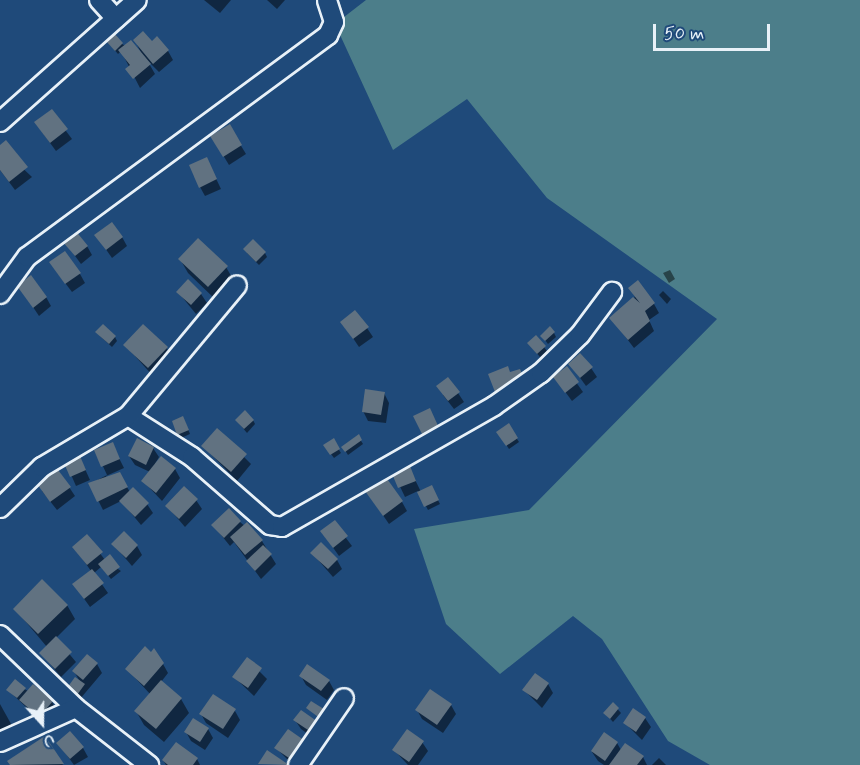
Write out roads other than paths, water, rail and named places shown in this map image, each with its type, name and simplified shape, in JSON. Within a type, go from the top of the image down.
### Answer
[{"type":"street","points":[[99,0],[116,19]]},
{"type":"street","points":[[0,122],[137,0]]},
{"type":"street","points":[[0,294],[27,257],[328,35],[334,22],[327,0]]},
{"type":"street","points":[[0,508],[42,467],[128,416],[237,285]]},
{"type":"street","points":[[128,416],[192,458],[270,525],[282,526],[494,406],[541,373],[580,335],[612,292]]},
{"type":"street","points":[[0,634],[76,708],[149,765]]},
{"type":"street","points":[[298,765],[344,698]]},
{"type":"street","points":[[0,742],[76,708]]}]
